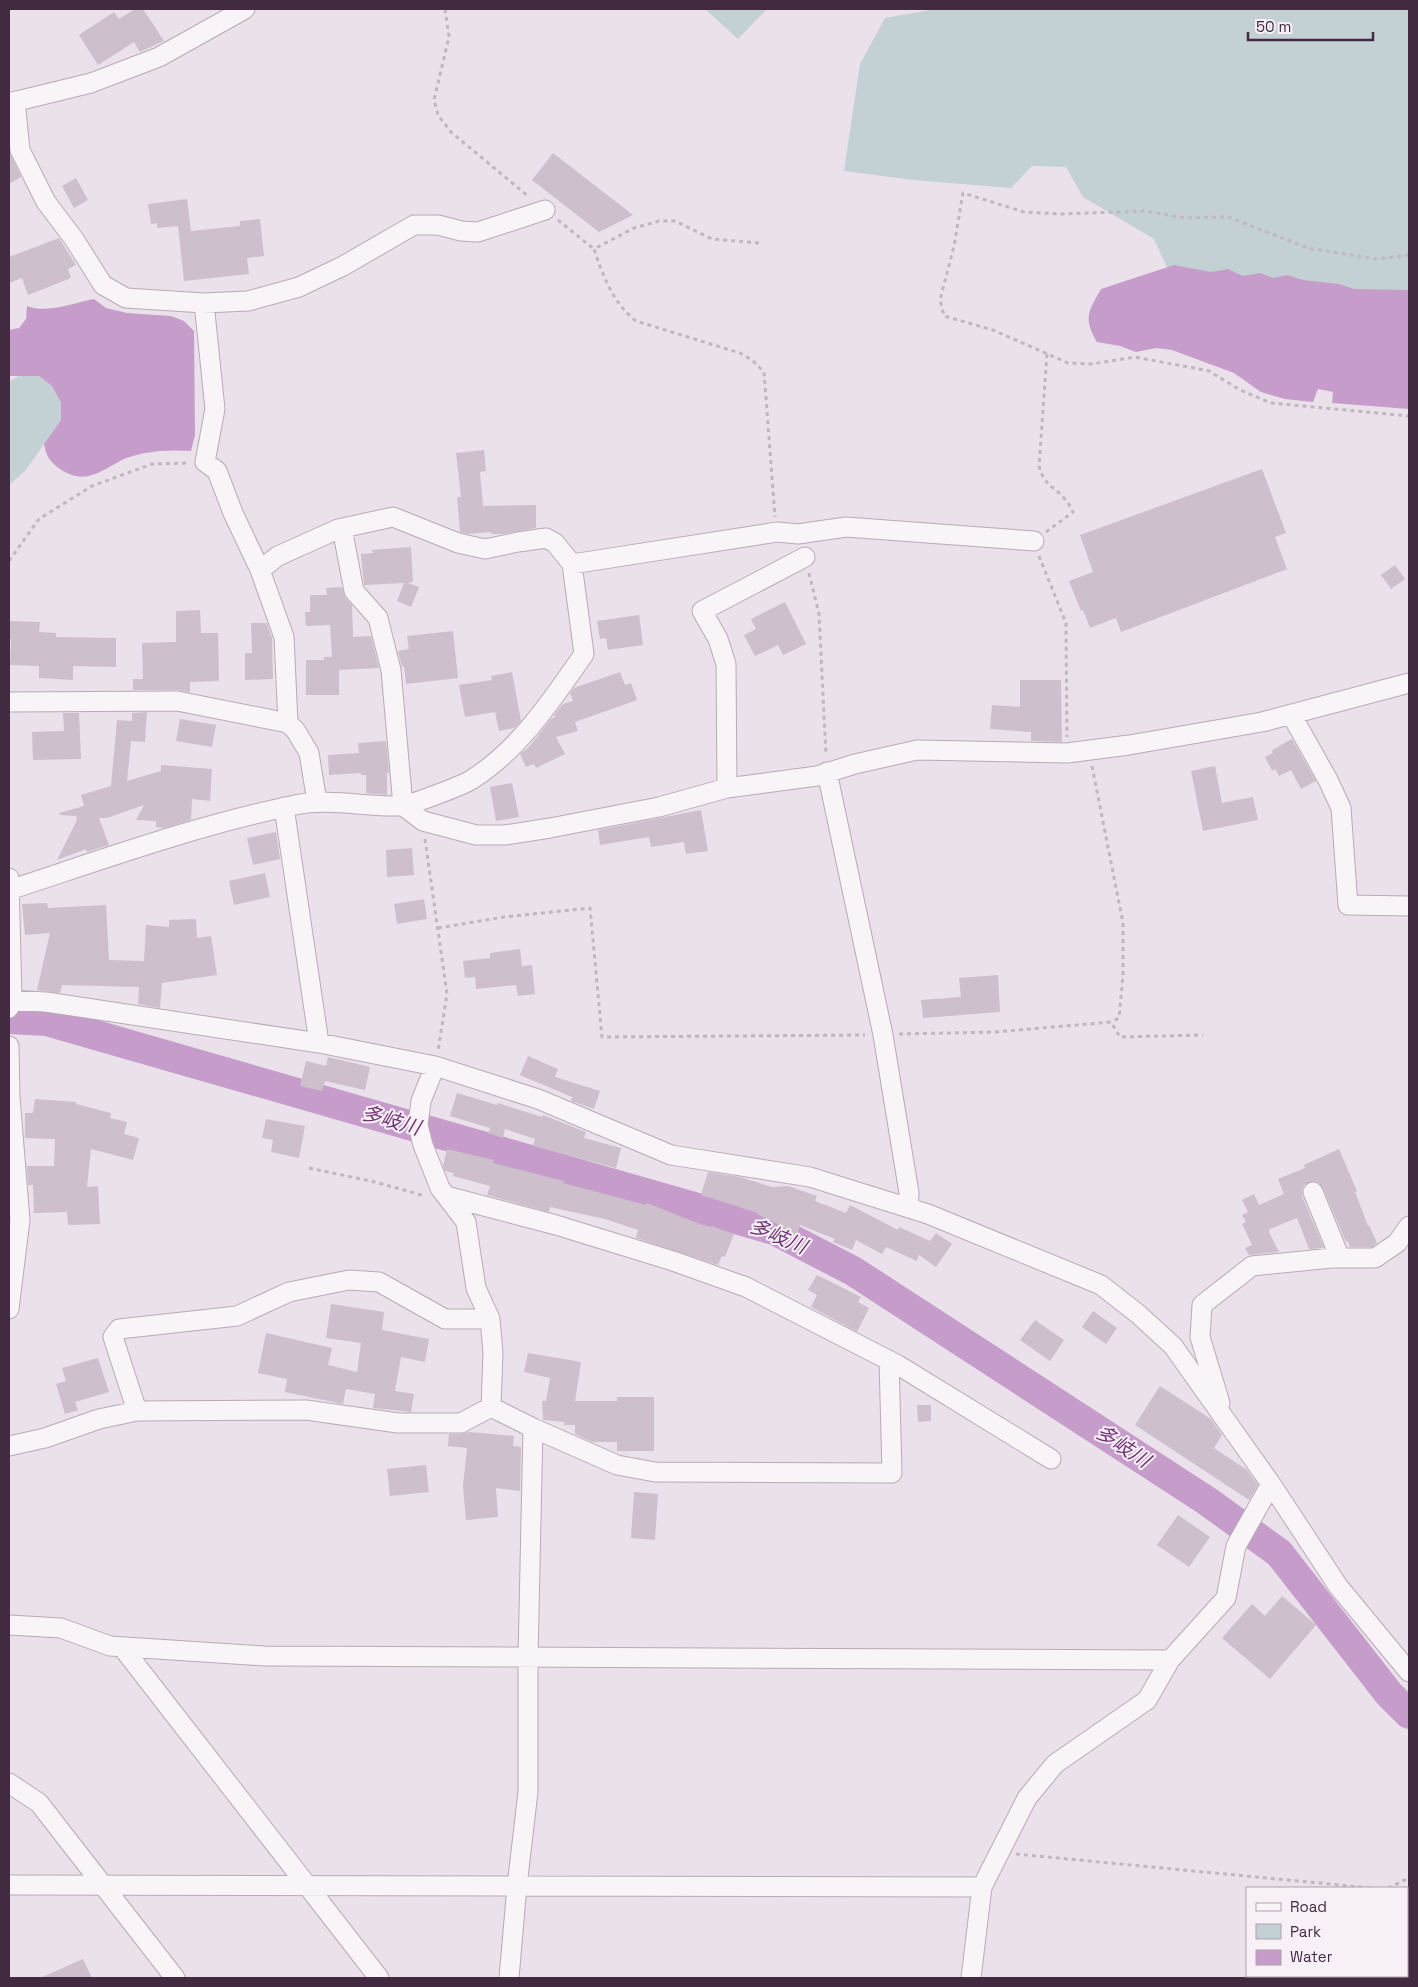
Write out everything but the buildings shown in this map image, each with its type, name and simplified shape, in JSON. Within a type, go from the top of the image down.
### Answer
[{"type":"street","points":[[245,9],[159,57],[91,83],[12,102],[20,150],[46,202],[74,239],[103,285],[126,298],[204,304],[248,301],[299,287],[343,266],[414,226],[438,225],[478,232],[545,210]]},
{"type":"street","points":[[204,304],[215,409],[205,462],[217,472],[233,513],[260,570],[284,637],[288,724]]},
{"type":"street","points":[[260,570],[278,556],[342,528],[393,517],[458,543],[485,549],[546,538],[555,543],[572,564],[584,654],[552,698],[504,757],[470,781],[403,806],[317,802],[284,807],[9,883],[10,1003],[46,1002],[319,1042],[435,1066],[538,1099],[671,1155],[810,1177],[928,1214],[1101,1285],[1138,1314],[1173,1346],[1271,1484],[1338,1586],[1409,1672]]},
{"type":"street","points":[[572,564],[776,532],[798,534],[846,526],[1034,541]]},
{"type":"street","points":[[342,528],[354,591],[378,618],[391,670],[403,806],[423,821],[476,836],[506,835],[659,807],[727,788],[817,776],[855,764],[917,750],[1067,753],[1129,746],[1262,722],[1409,683]]},
{"type":"street","points":[[727,788],[726,664],[718,639],[702,611],[805,557]]},
{"type":"street","points":[[9,702],[177,701],[288,724],[296,731],[309,753],[317,802]]},
{"type":"street","points":[[1291,714],[1328,780],[1340,808],[1348,905],[1409,906]]},
{"type":"street","points":[[827,772],[883,1035],[909,1193],[908,1208]]},
{"type":"street","points":[[284,807],[319,1042]]},
{"type":"street","points":[[9,1046],[10,1096],[20,1220],[9,1309]]},
{"type":"street","points":[[435,1066],[421,1101],[418,1125],[423,1145],[440,1188],[466,1222],[476,1288],[490,1319],[493,1354],[491,1407]]},
{"type":"street","points":[[1313,1192],[1340,1258]]},
{"type":"street","points":[[449,1199],[556,1225],[664,1258],[746,1287],[889,1360],[1051,1458]]},
{"type":"street","points":[[1224,1416],[1200,1337],[1202,1305],[1252,1266],[1340,1258],[1375,1258],[1397,1243],[1409,1226]]},
{"type":"street","points":[[136,1411],[113,1337],[119,1329],[237,1316],[289,1292],[349,1280],[379,1282],[445,1318],[490,1319]]},
{"type":"street","points":[[491,1407],[616,1465],[655,1472],[892,1473],[889,1360]]},
{"type":"street","points":[[9,1446],[45,1438],[100,1419],[136,1411],[306,1410],[398,1423],[461,1423],[491,1407]]},
{"type":"street","points":[[509,1978],[528,1792],[528,1658],[533,1428]]},
{"type":"street","points":[[971,1978],[982,1887],[1026,1798],[1055,1764],[1147,1700],[1170,1660],[1226,1598],[1236,1546],[1271,1484]]},
{"type":"street","points":[[9,1625],[61,1628],[110,1646],[264,1656],[1170,1660]]},
{"type":"street","points":[[122,1647],[306,1886],[380,1978]]},
{"type":"street","points":[[9,1783],[39,1803],[175,1978]]},
{"type":"street","points":[[9,1884],[982,1887]]},
{"type":"path","points":[[445,9],[449,37],[434,100],[438,115],[451,132],[594,249],[605,281],[626,314],[636,321],[740,352],[752,360],[764,372],[776,532]]},
{"type":"path","points":[[1409,255],[1376,259],[1308,248],[1228,217],[1184,218],[1146,211],[1060,214],[1024,212],[963,193],[952,255],[940,300],[944,316],[993,330],[1068,363],[1092,364],[1135,357],[1209,371],[1240,390],[1271,403],[1409,416]]},
{"type":"path","points":[[594,249],[634,228],[659,221],[675,220],[712,239],[759,244]]},
{"type":"path","points":[[1047,354],[1039,466],[1042,477],[1048,485],[1066,499],[1074,512],[1034,541],[1066,623],[1067,753]]},
{"type":"path","points":[[9,561],[39,518],[92,486],[152,464],[205,462]]},
{"type":"path","points":[[805,557],[818,614],[827,772]]},
{"type":"path","points":[[438,928],[504,917],[590,908],[602,1037],[883,1035],[995,1032],[1111,1022],[1120,1018],[1123,975],[1122,923],[1089,750]]},
{"type":"path","points":[[423,821],[447,994],[435,1066]]},
{"type":"path","points":[[1111,1022],[1120,1037],[1203,1035]]},
{"type":"path","points":[[309,1168],[449,1199]]},
{"type":"path","points":[[1000,1852],[1361,1887]]},
{"type":"path","points":[[1390,1887],[1409,1878]]},
{"type":"green space","points":[[705,9],[767,9],[738,39]]},
{"type":"green space","points":[[936,9],[1409,9],[1409,311],[1176,287],[1154,239],[1083,197],[1066,167],[1032,166],[1011,188],[913,180],[844,171],[860,64],[885,18]]},
{"type":"green space","points":[[20,375],[39,376],[52,386],[61,403],[61,420],[25,471],[9,485],[9,382]]},
{"type":"water","points":[[1174,265],[1211,272],[1228,269],[1243,276],[1260,273],[1273,278],[1287,275],[1303,280],[1339,284],[1354,289],[1409,290],[1409,409],[1332,403],[1333,392],[1318,389],[1313,402],[1285,399],[1261,392],[1234,373],[1172,350],[1156,348],[1136,352],[1120,346],[1097,342],[1090,327],[1089,315],[1101,289]]},
{"type":"water","points":[[94,299],[106,308],[127,313],[171,316],[184,321],[194,331],[195,435],[191,451],[145,453],[126,458],[98,473],[84,477],[69,474],[60,469],[49,458],[44,444],[61,420],[61,403],[52,386],[39,376],[9,376],[9,330],[19,328],[26,319],[27,306],[43,309]]},
{"type":"waterway","name":"多岐川","points":[[9,1019],[47,1021],[774,1230],[853,1271],[1207,1501],[1279,1553],[1389,1694],[1409,1714]]}]
